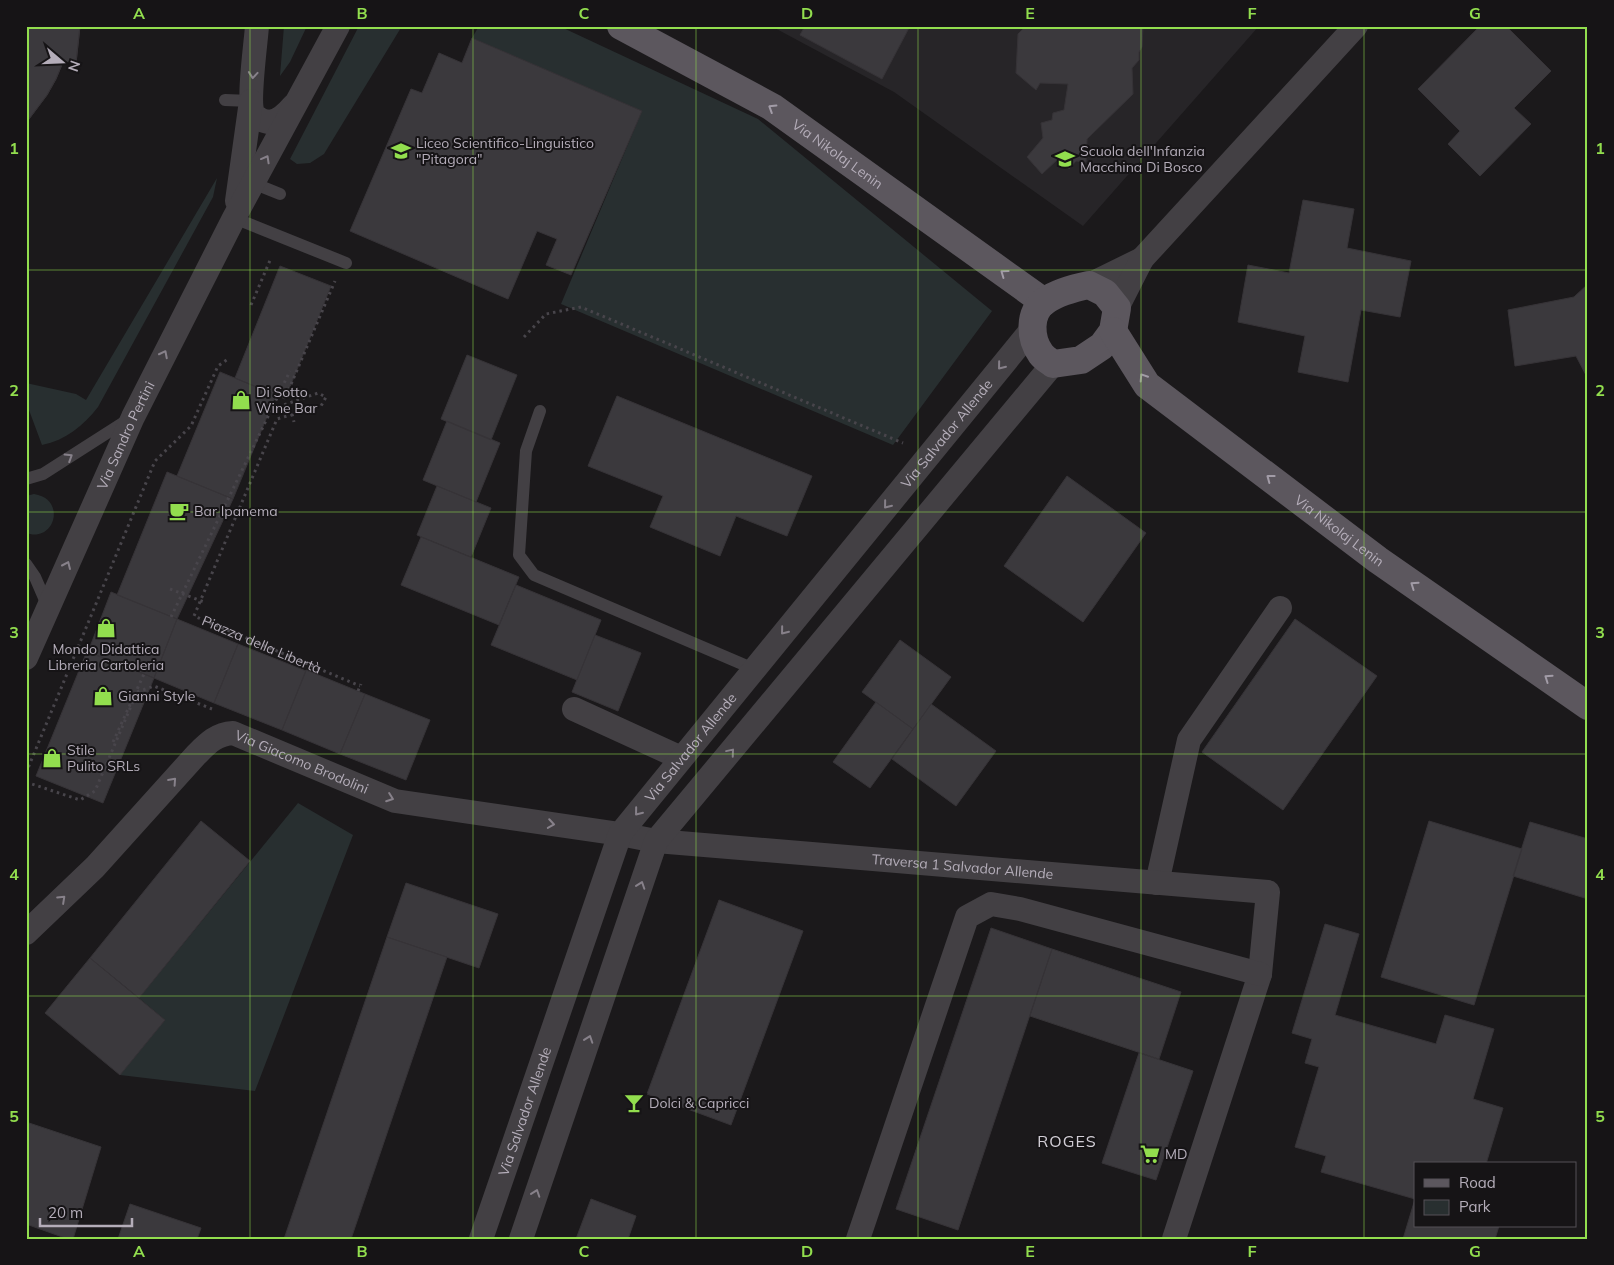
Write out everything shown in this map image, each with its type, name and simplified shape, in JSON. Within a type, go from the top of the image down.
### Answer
[{"type":"main road","name":"Via Nikolaj Lenin","points":[[621,26],[772,107],[1044,302]]},
{"type":"main road","name":"Via Nikolaj Lenin","points":[[1089,285],[1105,293],[1115,320],[1147,385],[1378,560],[1588,706]]},
{"type":"main road","points":[[1089,285],[1068,290],[1044,302],[1034,314],[1032,329],[1035,342],[1042,355],[1053,364],[1081,360],[1102,346],[1115,320]]},
{"type":"street","name":"Via Sandro Pertini","points":[[234,218],[251,101],[257,26]]},
{"type":"street","name":"Via Sandro Pertini","points":[[26,658],[133,417],[234,218],[338,26]]},
{"type":"street","points":[[1115,320],[1142,259],[1356,26]]},
{"type":"street","name":"Via Sandro Pertini","points":[[251,101],[254,114],[268,122],[278,119],[287,113],[299,98]]},
{"type":"street","points":[[1089,285],[1142,259]]},
{"type":"street","name":"Via Salvador Allende","points":[[481,1239],[620,834],[1032,329]]},
{"type":"street","points":[[521,1239],[656,841],[1053,364]]},
{"type":"street","points":[[1157,883],[1190,740],[1280,608]]},
{"type":"street","points":[[574,709],[681,758]]},
{"type":"street","name":"Via Giacomo Brodolini","points":[[26,932],[95,868],[196,755],[213,738],[224,733],[233,733],[396,801],[656,841]]},
{"type":"street","name":"Traversa 1 Salvador Allende","points":[[656,841],[1268,892],[1260,974]]},
{"type":"street","points":[[858,1239],[967,917],[991,904],[1020,908],[1260,974],[1174,1239]]},
{"type":"lane","points":[[225,100],[251,101]]},
{"type":"lane","points":[[253,183],[280,194]]},
{"type":"lane","points":[[234,218],[344,263]]},
{"type":"lane","points":[[540,411],[526,451],[519,555],[534,575],[754,669]]},
{"type":"lane","points":[[26,480],[43,474],[133,417]]},
{"type":"lane","points":[[26,564],[35,577],[48,607]]},
{"type":"path","points":[[252,305],[271,257]]},
{"type":"path","points":[[286,396],[344,263]]},
{"type":"path","points":[[524,337],[546,314],[581,307],[929,454]]},
{"type":"path","points":[[26,773],[155,460],[191,426],[218,366],[228,360]]},
{"type":"path","points":[[172,617],[290,370]]},
{"type":"path","points":[[272,408],[318,392],[326,397],[320,406],[292,414],[294,422]]},
{"type":"path","name":"Piazza della Libertà","points":[[292,414],[277,419],[202,601],[194,616],[361,685],[358,691]]},
{"type":"path","points":[[170,589],[202,601]]},
{"type":"path","points":[[114,745],[134,703],[130,702],[144,674]]},
{"type":"path","points":[[26,782],[80,800]]},
{"type":"shaded area","name":"Scuola dell'Infanzia Macchina Di Bosco","points":[[771,26],[1259,26],[1083,226],[894,92]]},
{"type":"green space","points":[[284,26],[307,26],[290,62],[280,76]]},
{"type":"green space","points":[[359,26],[402,26],[324,154],[310,163],[297,164],[290,159]]},
{"type":"green space","points":[[479,26],[559,26],[758,119],[992,311],[893,445],[561,304],[642,111],[472,38]]},
{"type":"green space","points":[[217,178],[213,197],[98,407],[86,420],[66,436],[42,445],[26,402],[26,383],[76,394],[86,400]]},
{"type":"green space","points":[[34,494],[44,498],[51,504],[54,511],[50,526],[44,532],[36,534],[26,533],[26,496]]},
{"type":"green space","points":[[298,803],[353,835],[255,1091],[120,1075],[165,1020],[139,998]]},
{"type":"building","points":[[26,26],[80,26],[76,63],[63,62],[47,95],[26,123]]},
{"type":"building","points":[[26,26],[80,26],[76,63],[63,62],[47,95],[26,123]]},
{"type":"building","points":[[805,26],[910,26],[882,79],[800,35]]},
{"type":"building","points":[[1026,26],[1143,26],[1139,60],[1132,68],[1133,94],[1087,139],[1086,162],[1076,161],[1069,169],[1058,159],[1042,174],[1027,157],[1043,138],[1041,123],[1052,120],[1053,113],[1064,110],[1068,84],[1040,83],[1036,90],[1016,73],[1018,34]]},
{"type":"building","points":[[1480,26],[1506,26],[1551,71],[1514,108],[1531,124],[1480,176],[1448,144],[1460,131],[1418,89]]},
{"type":"building","points":[[472,38],[642,111],[571,275],[546,265],[557,239],[537,231],[508,299],[350,231],[411,89],[422,93],[439,53],[462,63]]},
{"type":"building","points":[[1303,200],[1354,209],[1347,248],[1411,261],[1400,317],[1361,310],[1348,382],[1298,372],[1305,336],[1238,322],[1248,265],[1289,273]]},
{"type":"building","points":[[280,266],[331,286],[285,399],[235,378]]},
{"type":"building","points":[[1588,284],[1588,379],[1576,356],[1515,366],[1508,310],[1574,297]]},
{"type":"building","points":[[467,355],[517,375],[491,440],[441,419]]},
{"type":"building","points":[[220,372],[276,395],[233,499],[177,476]]},
{"type":"building","points":[[617,396],[812,476],[787,536],[736,516],[720,556],[650,527],[663,496],[588,466]]},
{"type":"building","points":[[447,421],[500,443],[476,502],[423,480]]},
{"type":"building","points":[[167,472],[233,499],[177,619],[117,595]]},
{"type":"building","points":[[1067,476],[1146,533],[1083,622],[1004,566]]},
{"type":"building","points":[[437,486],[491,508],[471,557],[417,535]]},
{"type":"building","points":[[421,537],[519,577],[499,625],[401,585]]},
{"type":"building","points":[[516,585],[601,620],[577,680],[491,645]]},
{"type":"building","points":[[111,592],[177,619],[154,678],[88,652]]},
{"type":"building","points":[[177,619],[238,644],[214,703],[154,678]]},
{"type":"building","points":[[1295,619],[1377,676],[1283,810],[1202,752]]},
{"type":"building","points":[[595,635],[641,653],[618,711],[572,692]]},
{"type":"building","points":[[900,640],[951,677],[913,729],[862,692]]},
{"type":"building","points":[[238,644],[306,671],[282,730],[214,703]]},
{"type":"building","points":[[87,651],[154,678],[103,803],[36,776]]},
{"type":"building","points":[[306,670],[365,694],[340,754],[282,730]]},
{"type":"building","points":[[365,694],[430,720],[406,780],[340,754]]},
{"type":"building","points":[[876,702],[913,729],[870,788],[833,762]]},
{"type":"building","points":[[931,704],[996,751],[956,806],[892,759]]},
{"type":"building","points":[[201,821],[250,861],[139,998],[90,958]]},
{"type":"building","points":[[1429,821],[1522,849],[1474,1005],[1381,977]]},
{"type":"building","points":[[1530,822],[1588,839],[1588,899],[1513,876]]},
{"type":"building","points":[[406,883],[498,914],[479,968],[387,937]]},
{"type":"building","points":[[719,900],[803,931],[731,1125],[647,1094]]},
{"type":"building","points":[[1325,924],[1359,934],[1335,1015],[1436,1044],[1445,1015],[1494,1029],[1473,1099],[1503,1108],[1487,1162],[1414,1162],[1414,1199],[1321,1172],[1326,1156],[1295,1147],[1319,1067],[1305,1063],[1312,1039],[1292,1033]]},
{"type":"building","points":[[991,928],[1052,949],[958,1230],[896,1209]]},
{"type":"building","points":[[387,937],[447,957],[351,1239],[284,1239]]},
{"type":"building","points":[[1052,949],[1181,992],[1159,1059],[1030,1016]]},
{"type":"building","points":[[90,958],[165,1020],[120,1075],[45,1013]]},
{"type":"building","points":[[1139,1053],[1193,1071],[1156,1180],[1102,1163]]},
{"type":"building","points":[[26,1122],[101,1147],[73,1239],[68,1239],[26,1224]]},
{"type":"building","points":[[591,1199],[636,1216],[628,1239],[576,1239]]},
{"type":"building","points":[[1414,1202],[1414,1228],[1498,1228],[1495,1239],[1403,1239]]},
{"type":"building","points":[[130,1204],[201,1228],[197,1239],[118,1239]]},
{"type":"place","name":"Liceo Scientifico-Linguistico \"Pitagora\"","points":[[401,151]]},
{"type":"place","name":"Scuola dell'Infanzia Macchina Di Bosco","points":[[1065,159]]},
{"type":"place","name":"Di Sotto Wine Bar","points":[[241,400]]},
{"type":"place","name":"Bar Ipanema","points":[[179,511]]},
{"type":"place","name":"Mondo Didattica Libreria Cartoleria","points":[[106,628]]},
{"type":"place","name":"Gianni Style","points":[[103,696]]},
{"type":"place","name":"Stile Pulito SRLs","points":[[52,758]]},
{"type":"place","name":"Dolci & Capricci","points":[[634,1103]]},
{"type":"place","name":"MD","points":[[1150,1154]]},
{"type":"district","name":"ROGES","points":[[1067,1141]]}]
